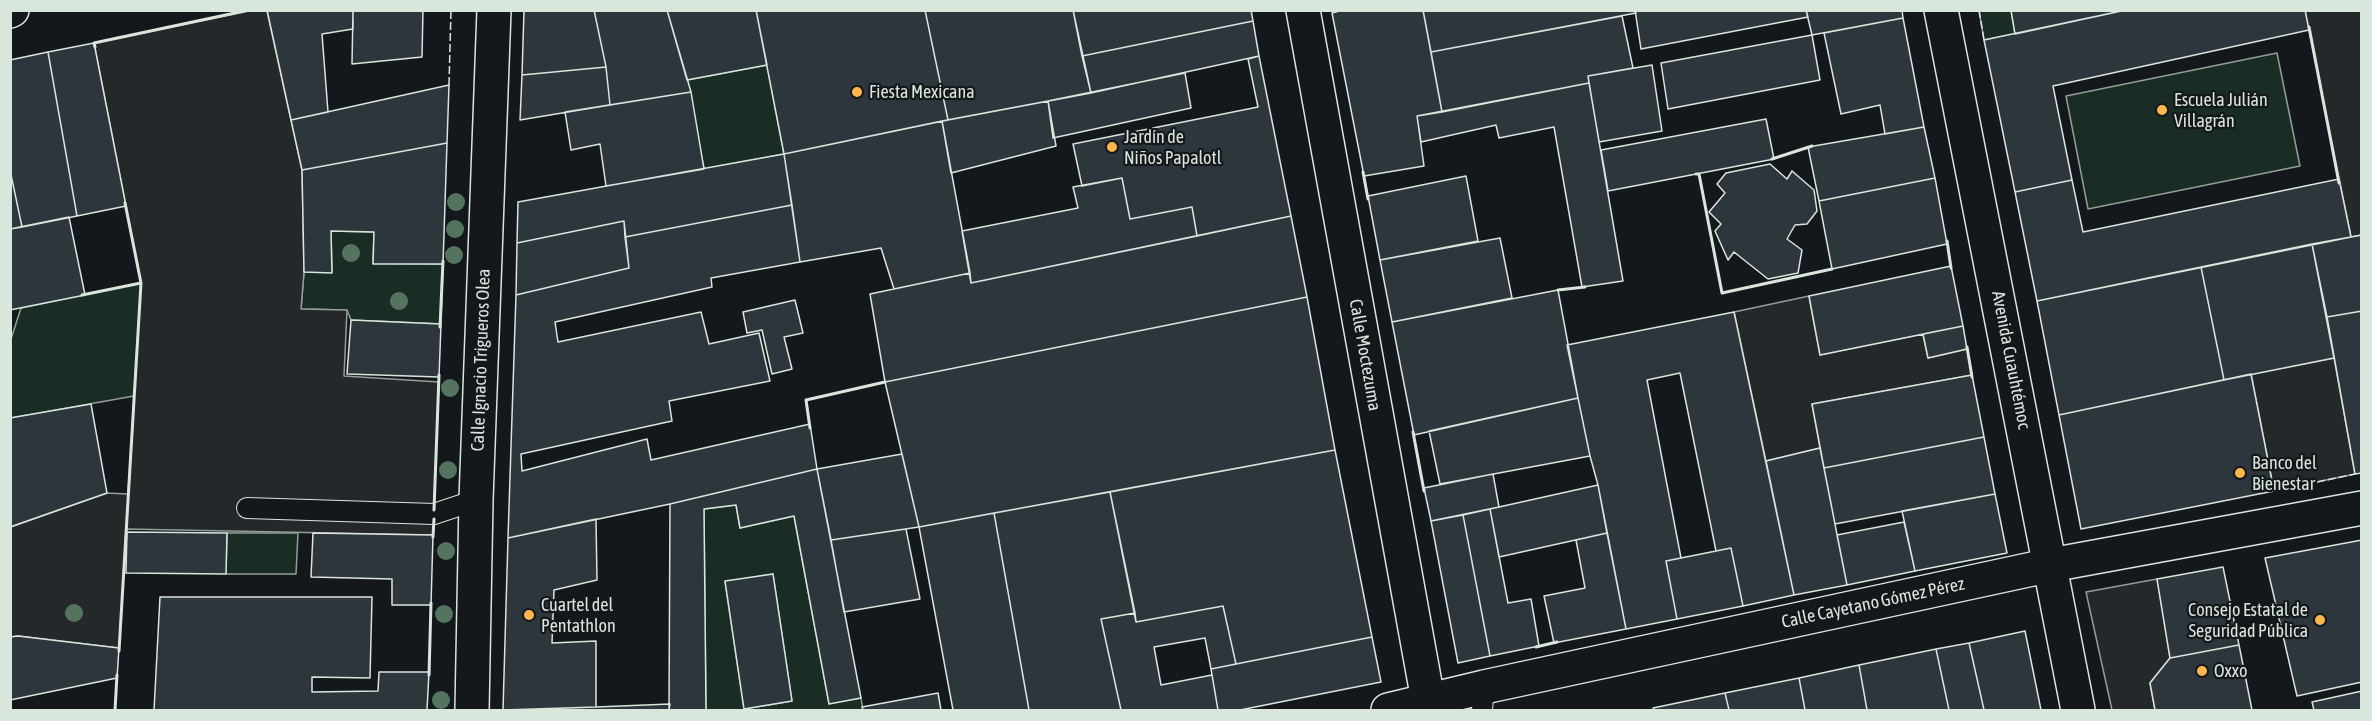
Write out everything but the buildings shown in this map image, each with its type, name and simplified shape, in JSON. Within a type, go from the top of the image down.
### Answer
[{"type":"street","name":"Calle Ignacio Trigueros Olea","points":[[472,711],[476,500],[494,10]]},
{"type":"street","name":"Calle Moctezuma","points":[[1303,10],[1428,700]]},
{"type":"street","name":"Avenida Cuauhtémoc","points":[[1941,10],[2078,711]]},
{"type":"street","name":"Calle Cayetano Gómez Pérez","points":[[1389,710],[1428,700],[1483,699],[2051,565],[2361,508]]},
{"type":"lane","points":[[247,508],[434,514],[476,500]]},
{"type":"green space","points":[[1979,11],[2011,11],[2015,34],[1984,40]]},
{"type":"green space","points":[[2277,53],[2300,166],[2088,209],[2066,96]]},
{"type":"green space","points":[[767,65],[784,154],[704,169],[687,80]]},
{"type":"green space","points":[[331,231],[374,232],[373,263],[443,264],[441,324],[351,320],[347,310],[301,309],[304,272],[332,272]]},
{"type":"green space","points":[[141,283],[134,396],[11,418],[11,339],[21,308]]},
{"type":"green space","points":[[736,505],[740,528],[794,516],[829,703],[861,698],[863,710],[706,710],[704,509]],"holes":[[[773,574],[792,701],[744,709],[725,582]]]},
{"type":"green space","points":[[227,533],[298,533],[296,574],[226,574]]},
{"type":"shaded area","points":[[249,11],[267,11],[302,170],[304,272],[301,309],[347,310],[344,376],[439,382],[433,535],[126,529],[119,648],[11,637],[11,527],[107,493],[128,494],[141,283],[94,43]]},
{"type":"shaded area","points":[[2305,11],[2361,11],[2361,235],[2351,237]]},
{"type":"shaded area","points":[[1809,296],[1820,355],[1923,334],[1928,358],[1967,349],[1972,375],[1812,404],[1820,448],[1766,461],[1734,312]]},
{"type":"shaded area","points":[[2334,358],[2355,474],[2274,491],[2251,374]]},
{"type":"shaded area","points":[[2157,579],[2170,658],[2150,683],[2155,710],[2112,710],[2086,592]]},
{"type":"fence","points":[[449,85],[451,10]]},
{"type":"fence","points":[[1979,10],[1984,40]]},
{"type":"fence","points":[[2274,491],[2355,474]]},
{"type":"wall","points":[[95,47],[94,43],[249,10]]},
{"type":"wall","points":[[2309,27],[2339,183]]},
{"type":"wall","points":[[1772,159],[1812,146]]},
{"type":"wall","points":[[1363,172],[1368,199]]},
{"type":"wall","points":[[1696,174],[1699,174],[1722,293],[1832,269]]},
{"type":"wall","points":[[119,651],[141,283],[125,203]]},
{"type":"wall","points":[[1947,241],[1951,268]]},
{"type":"wall","points":[[440,327],[443,261]]},
{"type":"wall","points":[[82,295],[141,283]]},
{"type":"wall","points":[[1558,290],[1585,287]]},
{"type":"wall","points":[[1967,347],[1972,377]]},
{"type":"wall","points":[[434,510],[439,375]]},
{"type":"wall","points":[[810,428],[806,400],[885,382]]},
{"type":"wall","points":[[1413,432],[1424,491]]},
{"type":"wall","points":[[433,537],[434,519]]},
{"type":"wall","points":[[429,675],[431,603]]},
{"type":"wall","points":[[1536,647],[1557,642]]},
{"type":"wall","points":[[115,710],[117,675]]},
{"type":"place","name":"Fiesta Mexicana","points":[[857,92]]},
{"type":"place","name":"Escuela Julián Villagrán","points":[[2162,110]]},
{"type":"place","name":"Jardín de Niños Papalotl","points":[[1112,147]]},
{"type":"place","name":"Banco del Bienestar","points":[[2240,473]]},
{"type":"place","name":"Cuartel del Pentathlon","points":[[529,615]]},
{"type":"place","name":"Consejo Estatal de Seguridad Pública","points":[[2320,620]]},
{"type":"place","name":"Oxxo","points":[[2202,671]]}]
